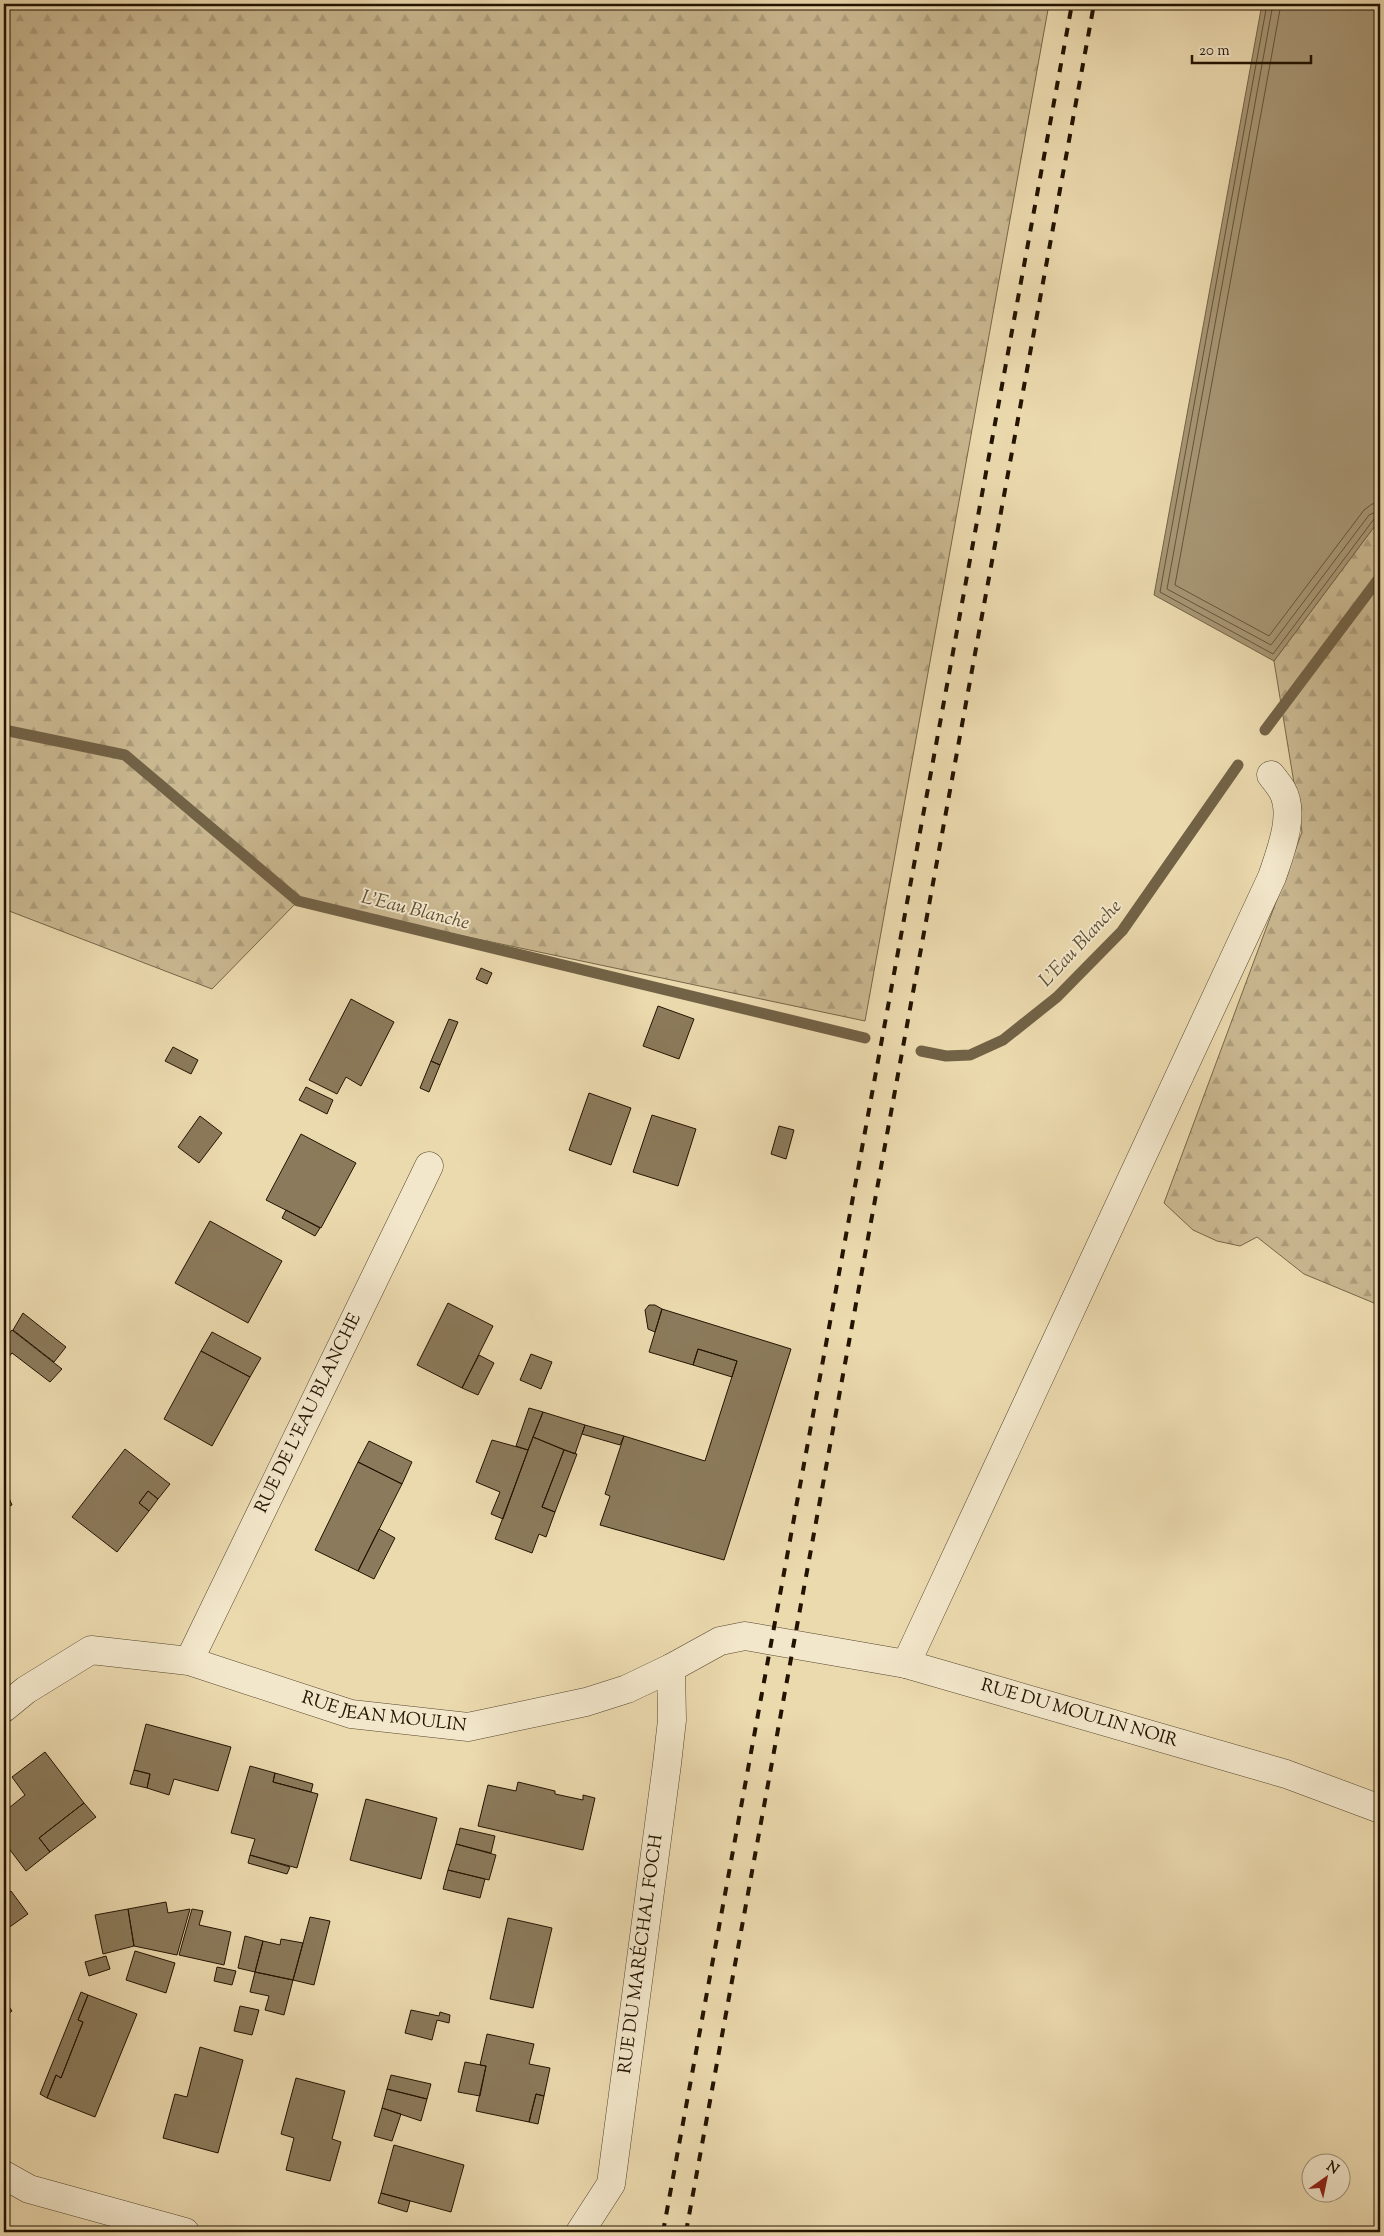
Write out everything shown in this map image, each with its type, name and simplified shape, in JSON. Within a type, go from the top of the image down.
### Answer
[{"type":"street","points":[[906,1664],[1272,877],[1283,844],[1288,816],[1284,792],[1271,775]]},
{"type":"street","name":"RUE DE L'EAU BLANCHE","points":[[189,1662],[430,1166]]},
{"type":"street","name":"RUE JEAN MOULIN","points":[[4,1708],[26,1690],[91,1650],[189,1662],[351,1714],[468,1727],[586,1702],[626,1689],[730,1637],[744,1636],[772,1640]]},
{"type":"street","name":"RUE DU MOULIN NOIR","points":[[772,1640],[906,1664],[1286,1774],[1380,1809]]},
{"type":"street","name":"RUE DU MARÉCHAL FOCH","points":[[580,2232],[611,2184],[667,1764],[672,1720],[671,1668]]},
{"type":"street","points":[[4,2175],[29,2188],[185,2232]]},
{"type":"green space","points":[[4,4],[1049,4],[865,1021],[298,901],[212,989],[4,909]]},
{"type":"green space","points":[[1380,519],[1380,1309],[1374,1303],[1304,1274],[1257,1237],[1240,1246],[1217,1241],[1193,1230],[1164,1203],[1302,832],[1274,661]]},
{"type":"water","points":[[1262,4],[1380,4],[1380,519],[1274,661],[1154,595]]},
{"type":"building","points":[[481,968],[492,973],[487,984],[476,979]]},
{"type":"building","points":[[351,999],[394,1022],[361,1086],[346,1077],[337,1094],[309,1080]]},
{"type":"building","points":[[658,1006],[694,1019],[679,1059],[643,1046]]},
{"type":"building","points":[[449,1019],[458,1022],[440,1065],[431,1061]]},
{"type":"building","points":[[173,1047],[198,1060],[191,1074],[165,1061]]},
{"type":"building","points":[[431,1061],[440,1065],[429,1092],[420,1088]]},
{"type":"building","points":[[306,1087],[333,1100],[327,1114],[299,1100]]},
{"type":"building","points":[[589,1093],[631,1108],[611,1165],[569,1150]]},
{"type":"building","points":[[652,1115],[696,1129],[678,1186],[633,1172]]},
{"type":"building","points":[[200,1116],[222,1133],[199,1163],[178,1147]]},
{"type":"building","points":[[779,1126],[794,1130],[786,1159],[771,1154]]},
{"type":"building","points":[[301,1134],[356,1163],[321,1228],[266,1200]]},
{"type":"building","points":[[286,1210],[320,1228],[315,1236],[282,1218]]},
{"type":"building","points":[[210,1221],[282,1261],[248,1323],[175,1283]]},
{"type":"building","points":[[448,1303],[493,1326],[462,1388],[417,1365]]},
{"type":"building","points":[[649,1305],[655,1305],[662,1309],[655,1332],[648,1329],[645,1310]]},
{"type":"building","points":[[662,1309],[791,1349],[724,1560],[600,1525],[610,1496],[605,1494],[624,1436],[705,1461],[737,1361],[698,1349],[693,1365],[649,1352]]},
{"type":"building","points":[[23,1313],[66,1347],[54,1362],[13,1330]]},
{"type":"building","points":[[12,1330],[62,1369],[50,1382],[12,1353],[4,1363],[4,1339]]},
{"type":"building","points":[[212,1332],[261,1358],[250,1377],[201,1351]]},
{"type":"building","points":[[698,1349],[737,1361],[732,1377],[693,1365]]},
{"type":"building","points":[[201,1351],[250,1377],[212,1446],[164,1419]]},
{"type":"building","points":[[531,1354],[552,1362],[541,1389],[520,1380]]},
{"type":"building","points":[[479,1355],[494,1363],[478,1395],[462,1388]]},
{"type":"building","points":[[529,1408],[543,1412],[528,1450],[516,1446]]},
{"type":"building","points":[[543,1412],[585,1425],[575,1454],[533,1437]]},
{"type":"building","points":[[585,1425],[624,1436],[620,1445],[582,1434]]},
{"type":"building","points":[[533,1437],[564,1450],[542,1507],[555,1512],[546,1537],[539,1534],[532,1553],[495,1539]]},
{"type":"building","points":[[492,1440],[528,1450],[503,1519],[491,1514],[500,1492],[476,1482]]},
{"type":"building","points":[[369,1441],[412,1462],[402,1484],[358,1462]]},
{"type":"building","points":[[125,1449],[170,1484],[158,1499],[148,1491],[139,1503],[149,1511],[117,1552],[72,1517]]},
{"type":"building","points":[[564,1450],[577,1454],[555,1512],[542,1507]]},
{"type":"building","points":[[358,1462],[402,1484],[358,1571],[315,1550]]},
{"type":"building","points":[[4,1486],[12,1505],[4,1508]]},
{"type":"building","points":[[148,1491],[158,1499],[149,1511],[139,1503]]},
{"type":"building","points":[[379,1529],[395,1538],[374,1579],[358,1571]]},
{"type":"building","points":[[146,1724],[231,1747],[218,1791],[174,1779],[169,1795],[147,1788],[150,1774],[134,1770]]},
{"type":"building","points":[[45,1752],[84,1803],[39,1838],[50,1852],[26,1871],[4,1842],[4,1812],[25,1795],[12,1777]]},
{"type":"building","points":[[250,1766],[275,1773],[273,1782],[318,1794],[297,1868],[250,1855],[255,1839],[231,1833]]},
{"type":"building","points":[[134,1770],[150,1774],[147,1788],[130,1784]]},
{"type":"building","points":[[275,1773],[313,1784],[311,1792],[273,1782]]},
{"type":"building","points":[[518,1782],[555,1791],[555,1794],[583,1800],[583,1795],[595,1798],[583,1850],[478,1826],[488,1785],[516,1791]]},
{"type":"building","points":[[366,1799],[437,1818],[421,1879],[350,1860]]},
{"type":"building","points":[[84,1803],[96,1817],[50,1852],[39,1838]]},
{"type":"building","points":[[460,1828],[495,1836],[491,1853],[456,1844]]},
{"type":"building","points":[[456,1844],[496,1855],[489,1880],[448,1870]]},
{"type":"building","points":[[250,1855],[290,1867],[287,1874],[248,1863]]},
{"type":"building","points":[[448,1870],[485,1879],[480,1898],[443,1889]]},
{"type":"building","points":[[11,1891],[28,1914],[4,1931],[4,1896]]},
{"type":"building","points":[[166,1902],[168,1913],[190,1909],[177,1955],[134,1946],[128,1909]]},
{"type":"building","points":[[128,1909],[134,1946],[103,1954],[95,1915]]},
{"type":"building","points":[[192,1909],[203,1911],[199,1925],[231,1932],[224,1965],[179,1955]]},
{"type":"building","points":[[310,1917],[330,1921],[314,1985],[293,1980]]},
{"type":"building","points":[[508,1918],[552,1928],[533,2008],[490,1999]]},
{"type":"building","points":[[245,1936],[263,1941],[255,1972],[238,1968]]},
{"type":"building","points":[[281,1939],[303,1943],[293,1980],[255,1972],[263,1941],[280,1945]]},
{"type":"building","points":[[135,1951],[175,1963],[166,1993],[126,1980]]},
{"type":"building","points":[[106,1956],[110,1969],[89,1976],[85,1962]]},
{"type":"building","points":[[217,1967],[236,1971],[232,1985],[214,1981]]},
{"type":"building","points":[[255,1972],[293,1980],[284,2015],[265,2010],[269,1996],[250,1992]]},
{"type":"building","points":[[81,1992],[88,1995],[78,2020],[83,2022],[61,2078],[56,2075],[47,2098],[40,2094]]},
{"type":"building","points":[[88,1995],[137,2014],[95,2117],[47,2098],[56,2075],[61,2078],[83,2022],[78,2020]]},
{"type":"building","points":[[4,2000],[12,2011],[4,2017]]},
{"type":"building","points":[[240,2006],[259,2010],[252,2035],[234,2031]]},
{"type":"building","points":[[411,2010],[439,2016],[440,2012],[450,2015],[449,2023],[437,2020],[432,2040],[405,2033]]},
{"type":"building","points":[[487,2034],[534,2044],[529,2064],[550,2068],[544,2096],[536,2094],[529,2122],[476,2111],[486,2066],[480,2065]]},
{"type":"building","points":[[200,2047],[243,2060],[218,2153],[163,2138],[175,2094],[187,2097]]},
{"type":"building","points":[[465,2062],[486,2066],[480,2096],[458,2092]]},
{"type":"building","points":[[391,2075],[431,2084],[427,2099],[387,2089]]},
{"type":"building","points":[[296,2078],[345,2091],[332,2139],[341,2142],[330,2181],[286,2170],[294,2138],[281,2134]]},
{"type":"building","points":[[387,2089],[427,2099],[421,2121],[382,2108]]},
{"type":"building","points":[[536,2094],[544,2096],[538,2124],[529,2122]]},
{"type":"building","points":[[382,2108],[401,2114],[392,2141],[374,2136]]},
{"type":"building","points":[[394,2145],[464,2165],[451,2212],[381,2193]]},
{"type":"building","points":[[381,2193],[410,2201],[407,2212],[378,2203]]},
{"type":"waterway","name":"L'Eau Blanche","points":[[1265,730],[1380,577]]},
{"type":"waterway","name":"L'Eau Blanche","points":[[4,730],[125,755],[298,901],[865,1038]]},
{"type":"waterway","name":"L'Eau Blanche","points":[[921,1051],[946,1056],[970,1055],[1003,1040],[1057,997],[1122,931],[1238,765]]},
{"type":"railway","points":[[663,2232],[1072,4]]},
{"type":"railway","points":[[686,2232],[1094,4]]}]
